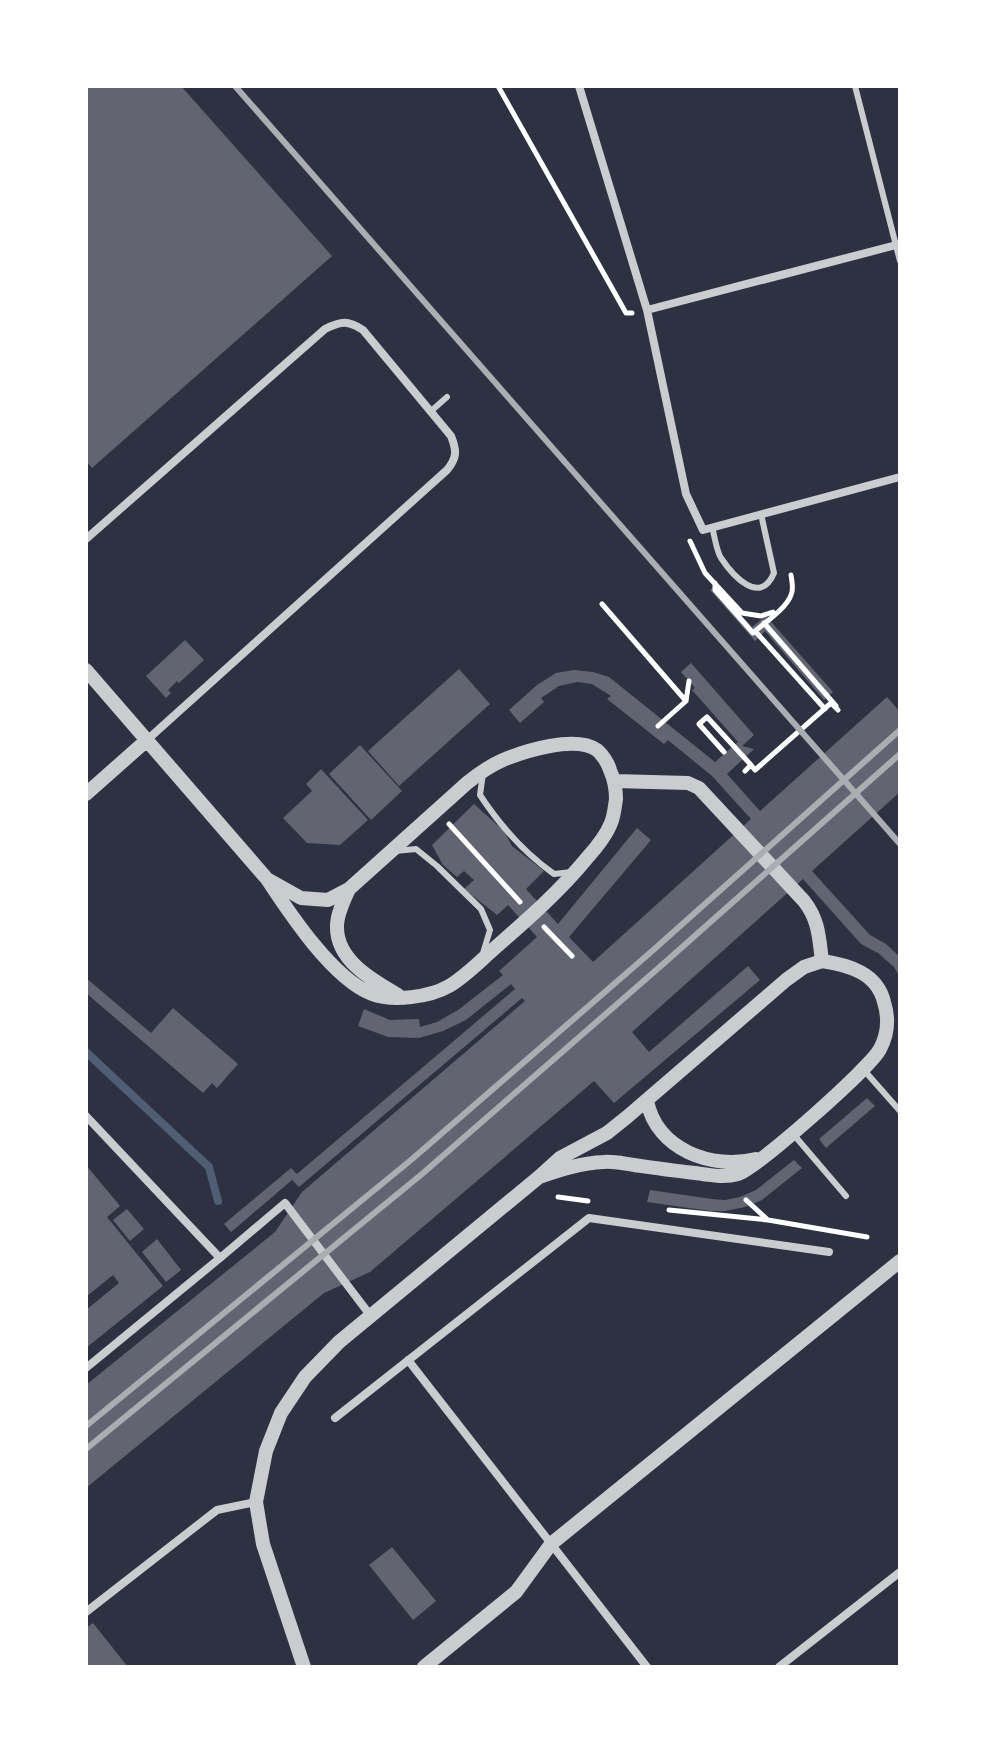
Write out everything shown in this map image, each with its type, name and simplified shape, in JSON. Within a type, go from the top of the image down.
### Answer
[{"type":"street","points":[[579,86],[647,310],[686,494],[703,530],[900,477]]},
{"type":"street","points":[[647,310],[898,244]]},
{"type":"street","points":[[86,539],[325,329],[339,322],[353,323],[363,330],[451,436],[456,448],[455,460],[447,470],[86,794]]},
{"type":"street","points":[[86,670],[267,879],[319,951],[354,985],[375,995],[421,996],[448,986],[532,915],[598,845],[611,823],[616,798],[615,781],[608,764],[596,749],[577,743],[535,749],[484,770],[349,889],[328,900],[301,898],[267,879]]},
{"type":"street","points":[[615,781],[688,783],[699,788],[813,913],[822,961]]},
{"type":"street","points":[[349,889],[337,925],[340,945],[351,961],[372,980],[402,997]]},
{"type":"street","points":[[304,1667],[263,1544],[256,1502],[266,1451],[281,1413],[305,1377],[370,1315],[560,1158],[607,1133],[804,967],[822,961],[857,970],[873,980],[882,994],[887,1013],[887,1033],[879,1051],[792,1133],[739,1174],[716,1176],[606,1161],[573,1166],[539,1177]]},
{"type":"street","points":[[647,1101],[655,1123],[668,1138],[696,1157],[718,1162],[744,1162],[764,1157]]},
{"type":"street","points":[[86,1116],[220,1258]]},
{"type":"street","points":[[86,1368],[285,1203],[370,1315]]},
{"type":"street","points":[[335,1418],[589,1218],[829,1252]]},
{"type":"street","points":[[424,1667],[516,1592],[551,1544],[900,1261]]},
{"type":"street","points":[[408,1360],[647,1667]]},
{"type":"street","points":[[86,1612],[217,1510],[256,1502]]},
{"type":"street","points":[[779,1667],[900,1572]]},
{"type":"lane","points":[[855,86],[900,261]]},
{"type":"lane","points":[[430,412],[447,397]]},
{"type":"lane","points":[[712,527],[720,557],[744,584],[755,588],[766,584],[774,573],[761,514]]},
{"type":"lane","points":[[484,770],[480,795],[497,821],[531,858],[554,874],[576,871]]},
{"type":"lane","points":[[392,851],[416,849],[481,909],[490,930],[480,961]]},
{"type":"lane","points":[[863,1069],[900,1111]]},
{"type":"lane","points":[[792,1133],[846,1196]]},
{"type":"path","points":[[498,86],[626,313],[647,310]]},
{"type":"path","points":[[602,604],[686,701]]},
{"type":"path","points":[[724,752],[699,724],[707,717],[755,770],[831,703],[838,710],[764,623]]},
{"type":"path","points":[[758,633],[825,709]]},
{"type":"path","points":[[658,726],[686,701],[689,681]]},
{"type":"path","points":[[745,771],[751,765]]},
{"type":"path","points":[[436,810],[572,956]]},
{"type":"path","points":[[746,1200],[768,1220],[867,1237]]},
{"type":"building","points":[[86,86],[181,86],[332,256],[92,468],[86,461]]},
{"type":"building","points":[[715,586],[752,627],[766,616],[833,692],[824,700],[765,631],[755,641],[710,590]]},
{"type":"building","points":[[185,640],[204,660],[168,690],[171,693],[166,698],[146,676]]},
{"type":"building","points":[[691,663],[754,735],[742,746],[754,749],[727,774],[760,811],[887,697],[900,712],[900,792],[812,871],[870,935],[900,957],[900,977],[878,953],[861,944],[803,879],[632,1032],[649,1052],[748,966],[760,980],[614,1103],[594,1081],[370,1272],[324,1293],[86,1488],[86,1385],[275,1232],[302,1192],[525,1001],[522,998],[299,1187],[292,1180],[231,1232],[224,1224],[291,1168],[297,1174],[515,989],[511,984],[466,1020],[419,1038],[388,1037],[358,1026],[364,1009],[390,1020],[419,1019],[420,1027],[437,1022],[458,1010],[503,975],[499,971],[537,937],[508,905],[497,915],[464,889],[474,880],[464,871],[457,877],[443,865],[432,845],[474,804],[504,831],[512,846],[544,871],[526,889],[558,924],[637,828],[651,840],[569,937],[593,962],[751,819],[712,776],[668,740],[664,744],[607,699],[611,696],[592,684],[577,682],[559,686],[541,698],[544,702],[520,723],[509,710],[556,673],[574,670],[593,672],[609,677],[715,762],[738,742],[692,690],[695,688],[681,672]]},
{"type":"building","points":[[459,669],[490,704],[399,786],[368,751]]},
{"type":"building","points":[[360,745],[402,791],[371,820],[329,774]]},
{"type":"building","points":[[321,769],[368,820],[340,845],[307,843],[283,818],[312,791],[306,784]]},
{"type":"building","points":[[86,978],[151,1033],[173,1008],[238,1064],[217,1088],[212,1083],[203,1093],[86,993]]},
{"type":"building","points":[[867,1098],[875,1106],[826,1148],[819,1139]]},
{"type":"building","points":[[794,1160],[802,1168],[762,1200],[745,1207],[710,1211],[647,1202],[650,1190],[712,1199],[740,1197],[756,1190]]},
{"type":"building","points":[[86,1165],[120,1206],[107,1217],[163,1286],[86,1348],[86,1310],[119,1283],[113,1275],[86,1297]]},
{"type":"building","points":[[127,1209],[144,1229],[130,1241],[113,1220]]},
{"type":"building","points":[[157,1239],[181,1270],[166,1282],[142,1252]]},
{"type":"building","points":[[392,1547],[436,1601],[413,1620],[369,1565]]},
{"type":"building","points":[[93,1623],[128,1667],[86,1667],[86,1628]]},
{"type":"waterway","points":[[86,1052],[209,1167],[218,1201]]},
{"type":"railway","points":[[235,86],[900,844]]},
{"type":"railway","points":[[86,1426],[411,1160],[900,730]]},
{"type":"railway","points":[[86,1449],[422,1174],[900,754]]}]
